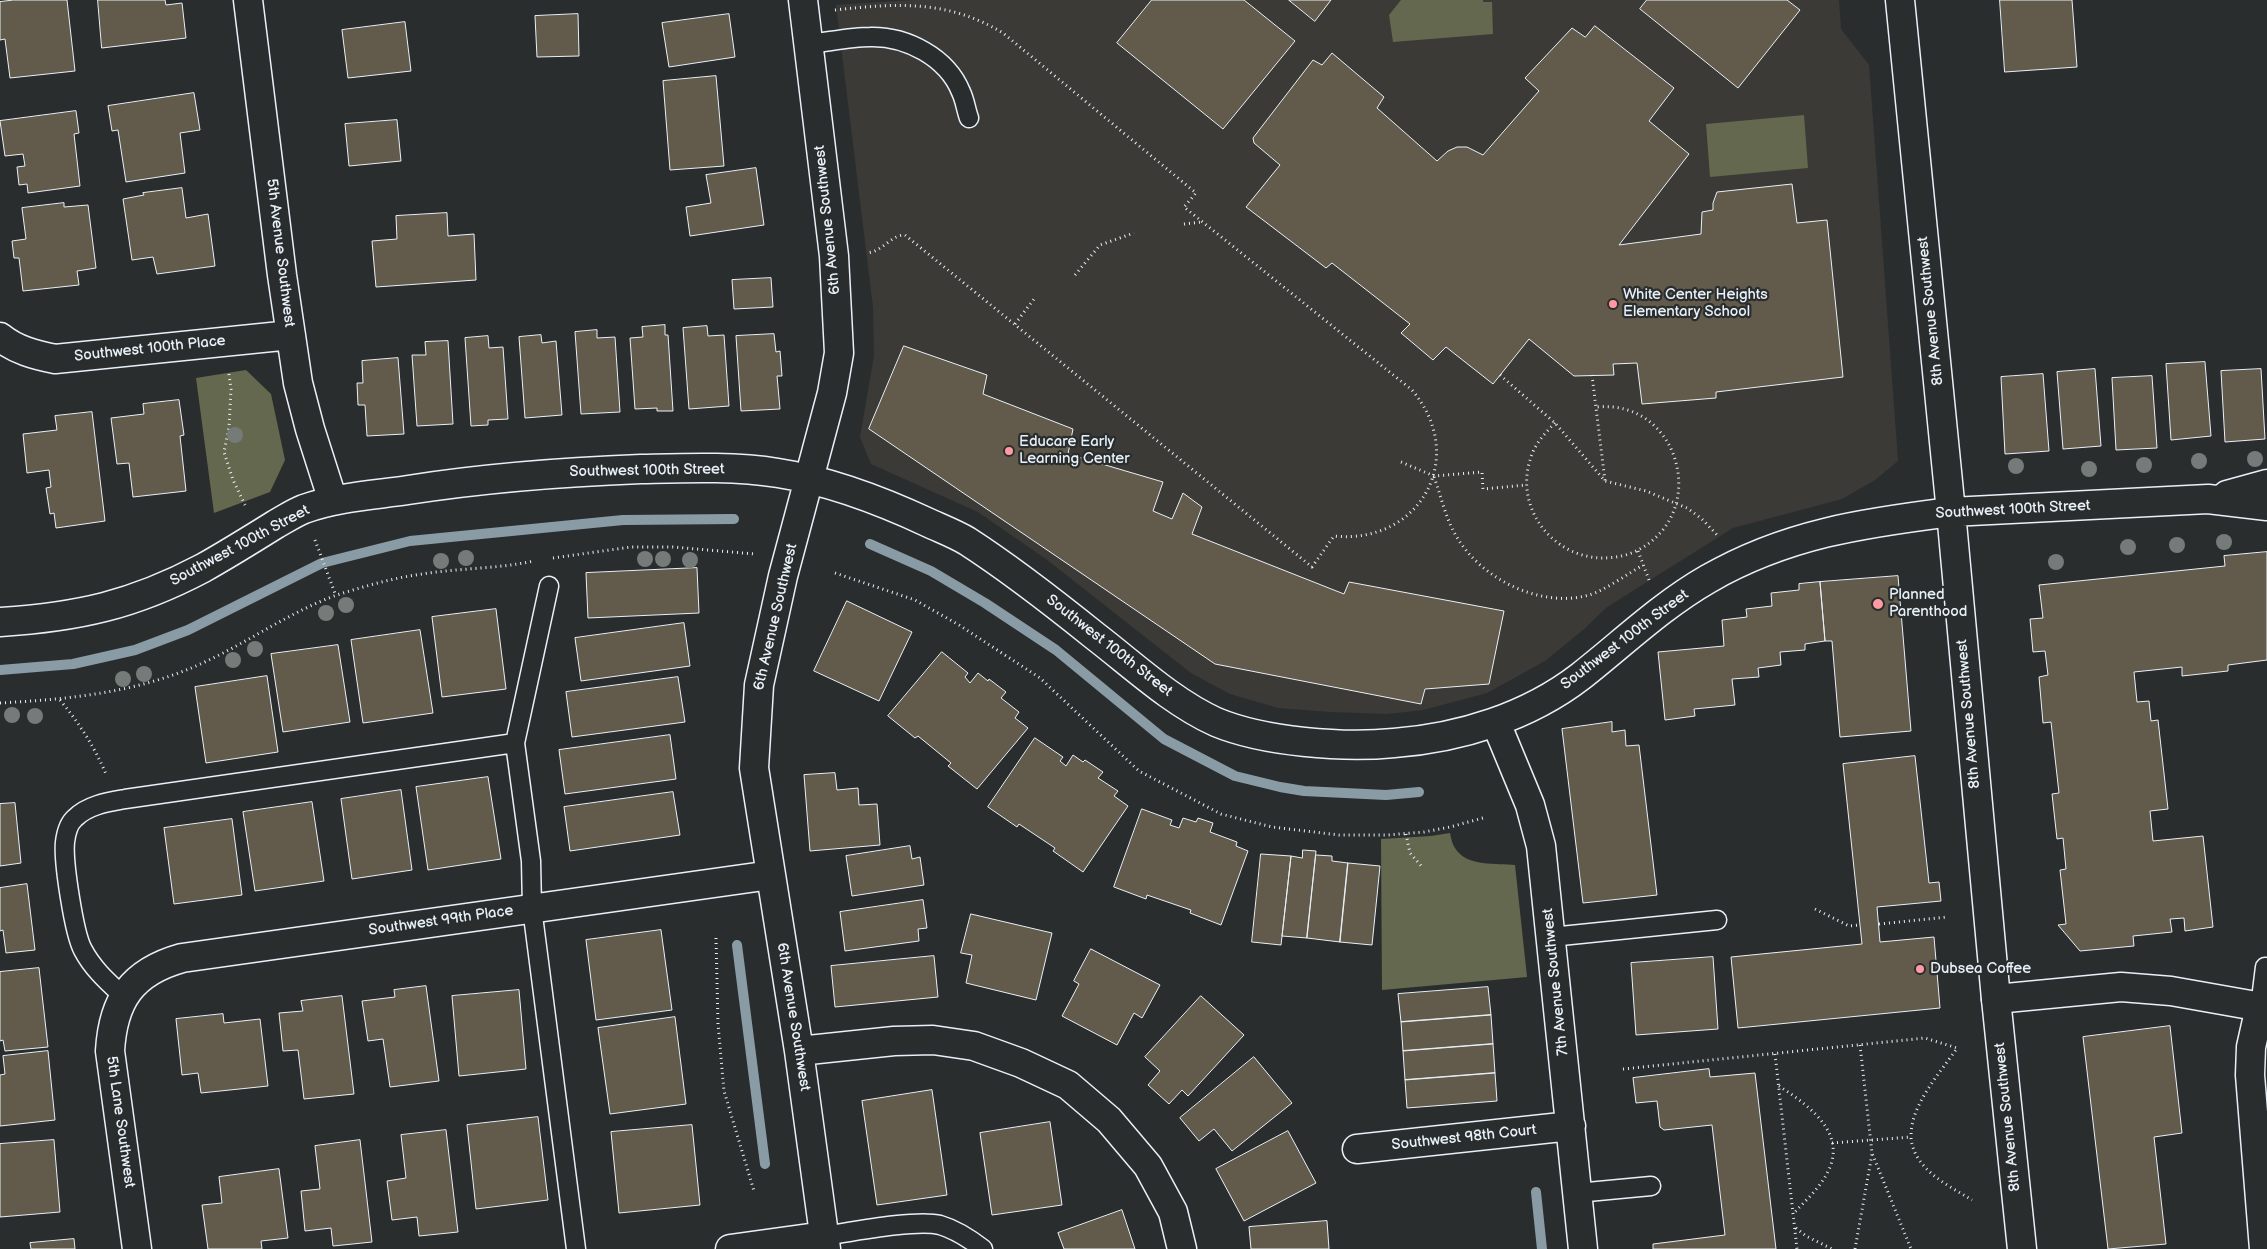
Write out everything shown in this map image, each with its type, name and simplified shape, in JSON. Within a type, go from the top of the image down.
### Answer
[{"type":"street","name":"5th Avenue Southwest","points":[[248,0],[298,383],[310,429],[333,501]]},
{"type":"street","name":"8th Avenue Southwest","points":[[1900,0],[1951,512],[1996,999],[2022,1249]]},
{"type":"street","name":"6th Avenue Southwest","points":[[804,7],[834,256],[839,353],[832,393],[783,576],[758,685],[754,768],[799,1051],[825,1242]]},
{"type":"street","name":"Southwest 100th Place","points":[[5,341],[38,356],[55,359],[291,335]]},
{"type":"street","name":"Southwest 100th Street","points":[[0,622],[75,615],[119,605],[160,589],[203,568],[300,510],[333,501],[469,481],[580,471],[704,467],[776,473],[809,479],[899,509],[963,538],[1028,583],[1174,698],[1218,722],[1272,738],[1328,743],[1388,744],[1428,740],[1496,723],[1522,711],[1577,680],[1680,596],[1714,575],[1768,550],[1827,531],[1882,520],[1951,512],[2208,500],[2267,506]]},
{"type":"street","name":"Southwest 100th Street","points":[[2208,500],[2267,484]]},
{"type":"street","name":"7th Avenue Southwest","points":[[1496,723],[1530,805],[1542,846],[1583,1249]]},
{"type":"street","name":"Southwest 99th Place","points":[[123,996],[146,973],[162,964],[182,958],[771,875]]},
{"type":"street","points":[[1996,999],[2121,988],[2171,991],[2263,1007],[2251,1047],[2250,1075],[2264,1249]]},
{"type":"street","name":"5th Lane Southwest","points":[[123,996],[111,1030],[110,1051],[137,1249]]},
{"type":"street","points":[[799,1051],[894,1041],[932,1040],[974,1046],[1021,1063],[1068,1085],[1109,1120],[1148,1166],[1173,1212],[1182,1249]]},
{"type":"street","name":"Southwest 98th Court","points":[[1357,1149],[1570,1126]]},
{"type":"street","points":[[730,1249],[825,1242]]},
{"type":"lane","points":[[808,44],[870,37],[898,40],[924,50],[945,68],[961,91],[969,118]]},
{"type":"lane","points":[[549,586],[515,743],[531,861],[532,908],[576,1249]]},
{"type":"lane","points":[[123,996],[97,971],[82,949],[66,869],[65,842],[68,829],[75,818],[89,809],[114,801],[515,743]]},
{"type":"lane","points":[[1551,937],[1717,920]]},
{"type":"lane","points":[[2263,1007],[2265,967]]},
{"type":"lane","points":[[1577,1193],[1651,1186]]},
{"type":"lane","points":[[825,1242],[908,1225],[938,1225],[963,1234],[984,1249]]},
{"type":"path","points":[[804,7],[929,3],[953,7],[988,22],[1196,193],[1184,207],[1412,390],[1428,412],[1434,430],[1437,450],[1434,476],[1419,504],[1396,525],[1366,536],[1334,536],[1312,567],[905,236],[896,237],[875,252],[834,256]]},
{"type":"path","points":[[1184,224],[1203,222]]},
{"type":"path","points":[[1074,275],[1100,245],[1134,234]]},
{"type":"path","points":[[1015,324],[1034,299]]},
{"type":"path","points":[[228,366],[231,389],[230,427],[224,452],[233,480],[248,512]]},
{"type":"path","points":[[1500,375],[1555,423],[1605,481],[1646,491],[1676,503],[1702,519],[1721,538]]},
{"type":"path","points":[[1592,375],[1605,481]]},
{"type":"path","points":[[1555,423],[1542,436],[1530,460],[1526,485],[1532,511],[1536,519],[1546,534],[1566,550],[1590,558],[1614,558],[1638,550],[1658,536],[1672,516],[1679,492],[1678,467],[1669,444],[1654,425],[1632,412],[1608,406],[1597,408]]},
{"type":"path","points":[[1401,462],[1434,476],[1482,472],[1483,489],[1526,485]]},
{"type":"path","points":[[1434,476],[1446,516],[1456,536],[1469,554],[1485,570],[1503,582],[1524,591],[1546,596],[1590,595],[1643,565]]},
{"type":"path","points":[[318,546],[336,596]]},
{"type":"path","points":[[546,559],[631,547],[673,547],[757,554]]},
{"type":"path","points":[[1638,550],[1649,581]]},
{"type":"path","points":[[0,704],[60,700],[130,688],[183,672],[232,648],[280,620],[336,596],[391,579],[514,565],[538,560]]},
{"type":"path","points":[[835,573],[915,600],[959,625],[1040,678],[1139,771],[1221,814],[1298,831],[1339,835],[1406,834],[1450,827],[1483,818]]},
{"type":"path","points":[[60,700],[82,726],[97,752],[114,801]]},
{"type":"path","points":[[1406,834],[1410,853],[1423,868]]},
{"type":"path","points":[[1815,909],[1848,926],[1860,925]]},
{"type":"path","points":[[1879,924],[1948,917]]},
{"type":"path","points":[[716,938],[718,1024],[724,1091],[754,1191]]},
{"type":"path","points":[[1623,1069],[1925,1038],[1957,1048],[1915,1112],[1911,1137],[1920,1162],[1944,1183],[1972,1200]]},
{"type":"path","points":[[1860,1045],[1872,1153],[1911,1249]]},
{"type":"path","points":[[1775,1054],[1797,1249]]},
{"type":"path","points":[[1779,1086],[1802,1101],[1815,1113],[1830,1133],[1832,1143],[1830,1167],[1817,1189],[1794,1213]]},
{"type":"path","points":[[1832,1143],[1911,1137]]},
{"type":"path","points":[[1855,1249],[1872,1153]]},
{"type":"path","points":[[1795,1227],[1806,1236],[1832,1249]]},
{"type":"shaded area","points":[[913,0],[1839,0],[1841,29],[1869,65],[1898,461],[1875,480],[1842,499],[1733,528],[1607,607],[1583,630],[1545,661],[1487,693],[1423,710],[1387,714],[1278,708],[1230,694],[1191,673],[1046,559],[978,512],[871,464],[860,437],[874,356],[873,307],[836,5]]},
{"type":"green space","points":[[1401,0],[1483,0],[1483,2],[1492,2],[1493,34],[1393,42],[1389,15]]},
{"type":"green space","points":[[1804,115],[1808,168],[1710,177],[1706,124]]},
{"type":"green space","points":[[246,370],[271,394],[285,460],[270,492],[214,513],[196,378]]},
{"type":"green space","points":[[1450,833],[1455,848],[1466,858],[1482,863],[1515,865],[1527,977],[1382,990],[1381,839]]},
{"type":"building","points":[[14,0],[67,0],[75,71],[10,78],[5,39],[0,40],[0,2]]},
{"type":"building","points":[[98,0],[165,0],[166,5],[182,3],[186,38],[102,48]]},
{"type":"building","points":[[1152,0],[1244,0],[1295,41],[1223,129],[1117,43]]},
{"type":"building","points":[[1289,0],[1331,0],[1315,21]]},
{"type":"building","points":[[1647,0],[1787,0],[1800,10],[1738,88],[1640,9]]},
{"type":"building","points":[[2000,0],[2072,0],[2077,67],[2005,72]]},
{"type":"building","points":[[578,14],[579,56],[537,57],[535,16]]},
{"type":"building","points":[[729,14],[735,57],[669,67],[662,23]]},
{"type":"building","points":[[405,22],[411,71],[348,78],[342,30]]},
{"type":"building","points":[[1595,26],[1674,88],[1649,121],[1689,154],[1619,245],[1701,234],[1702,212],[1713,210],[1713,203],[1717,192],[1792,184],[1797,223],[1827,220],[1843,377],[1716,392],[1716,398],[1642,404],[1637,363],[1613,364],[1614,375],[1574,376],[1529,339],[1493,384],[1446,347],[1433,360],[1401,333],[1410,324],[1332,263],[1326,268],[1246,207],[1280,165],[1254,143],[1253,138],[1313,60],[1322,65],[1332,53],[1384,97],[1377,108],[1437,161],[1448,151],[1457,147],[1467,147],[1483,155],[1539,91],[1525,78],[1572,28],[1585,37]]},
{"type":"building","points":[[716,76],[724,166],[670,170],[663,81]]},
{"type":"building","points":[[194,93],[200,130],[180,133],[185,173],[126,182],[118,130],[112,131],[108,106]]},
{"type":"building","points":[[76,111],[79,133],[74,134],[80,186],[28,193],[27,184],[19,185],[17,167],[25,166],[23,154],[5,156],[0,121]]},
{"type":"building","points":[[397,120],[401,161],[349,166],[345,124]]},
{"type":"building","points":[[756,168],[764,225],[690,236],[686,207],[711,203],[706,175]]},
{"type":"building","points":[[182,188],[186,218],[208,214],[215,266],[157,274],[153,257],[132,260],[123,199],[144,195],[143,193]]},
{"type":"building","points":[[64,203],[64,207],[88,205],[96,268],[77,271],[79,285],[23,291],[19,258],[14,258],[12,241],[26,239],[22,208]]},
{"type":"building","points":[[447,213],[448,236],[474,234],[476,280],[376,287],[372,241],[397,239],[396,216]]},
{"type":"building","points":[[771,278],[773,307],[734,309],[732,280]]},
{"type":"building","points":[[665,325],[665,335],[668,335],[673,411],[657,411],[657,408],[635,409],[630,338],[643,337],[642,327]]},
{"type":"building","points":[[707,326],[708,336],[724,335],[729,406],[689,409],[683,328]]},
{"type":"building","points":[[597,330],[597,338],[615,337],[620,412],[581,414],[575,332]]},
{"type":"building","points":[[774,334],[776,352],[780,351],[782,376],[777,376],[780,409],[741,411],[736,336]]},
{"type":"building","points":[[541,335],[542,343],[556,341],[562,415],[525,418],[519,337]]},
{"type":"building","points":[[488,336],[489,348],[503,347],[508,419],[488,420],[488,425],[471,426],[465,338]]},
{"type":"building","points":[[448,341],[453,424],[417,426],[412,355],[426,355],[425,342]]},
{"type":"building","name":"Educare Early Learning Center","points":[[904,346],[987,375],[983,394],[1073,429],[1068,454],[1163,482],[1153,511],[1172,519],[1183,493],[1202,507],[1192,534],[1344,594],[1349,582],[1504,611],[1489,684],[1425,689],[1421,704],[1215,664],[869,429]]},
{"type":"building","points":[[398,358],[404,434],[367,436],[365,405],[358,405],[357,383],[363,383],[362,361]]},
{"type":"building","points":[[2205,362],[2211,436],[2171,440],[2166,364]]},
{"type":"building","points":[[2095,369],[2101,446],[2063,449],[2057,372]]},
{"type":"building","points":[[2261,369],[2265,439],[2225,442],[2221,371]]},
{"type":"building","points":[[2043,374],[2049,451],[2005,454],[2001,377]]},
{"type":"building","points":[[2152,376],[2157,448],[2116,450],[2112,378]]},
{"type":"building","points":[[179,400],[184,435],[180,436],[186,491],[133,497],[129,463],[117,464],[111,418],[144,414],[143,404]]},
{"type":"building","points":[[92,412],[105,521],[56,528],[54,513],[50,514],[46,488],[51,487],[49,470],[27,473],[23,434],[57,430],[55,416]]},
{"type":"building","points":[[2267,552],[2267,660],[2228,665],[2228,671],[2182,676],[2182,667],[2134,672],[2137,702],[2149,701],[2151,721],[2158,720],[2168,809],[2150,811],[2153,841],[2203,836],[2213,927],[2185,931],[2184,918],[2170,919],[2172,932],[2133,936],[2134,946],[2080,951],[2058,925],[2066,924],[2060,870],[2066,869],[2063,838],[2057,839],[2052,794],[2059,793],[2051,722],[2043,723],[2039,677],[2048,675],[2045,651],[2033,652],[2030,619],[2043,618],[2039,585],[2225,566],[2224,556]]},
{"type":"building","points":[[697,568],[699,613],[588,618],[586,573]]},
{"type":"building","points":[[1898,576],[1911,731],[1840,737],[1832,641],[1825,641],[1820,582]]},
{"type":"building","points":[[1820,582],[1825,641],[1805,644],[1805,650],[1780,652],[1781,665],[1758,668],[1759,677],[1732,679],[1735,705],[1694,709],[1695,716],[1665,720],[1658,652],[1724,646],[1722,620],[1747,617],[1746,609],[1772,606],[1771,593],[1799,590],[1799,584]]},
{"type":"building","points":[[847,601],[912,632],[879,701],[814,671]]},
{"type":"building","points":[[496,609],[506,689],[442,697],[432,617]]},
{"type":"building","points":[[684,623],[690,666],[581,681],[575,638]]},
{"type":"building","points":[[420,630],[433,713],[363,723],[351,640]]},
{"type":"building","points":[[338,645],[350,722],[283,732],[271,654]]},
{"type":"building","points":[[942,652],[968,673],[965,677],[970,683],[978,673],[1006,692],[1001,698],[1019,712],[1015,718],[1028,728],[977,789],[948,766],[951,763],[918,736],[915,738],[888,716]]},
{"type":"building","points":[[267,676],[278,752],[206,763],[195,687]]},
{"type":"building","points":[[678,677],[685,722],[572,737],[566,692]]},
{"type":"building","points":[[1612,722],[1612,732],[1625,730],[1626,746],[1639,745],[1657,895],[1583,903],[1562,729]]},
{"type":"building","points":[[670,735],[676,779],[565,794],[559,750]]},
{"type":"building","points":[[1035,738],[1063,757],[1060,761],[1066,766],[1073,755],[1083,762],[1085,760],[1103,772],[1098,778],[1118,791],[1114,796],[1128,806],[1083,872],[1053,851],[1055,848],[1019,824],[1017,827],[988,807]]},
{"type":"building","points":[[1915,756],[1929,883],[1939,882],[1941,901],[1877,907],[1880,942],[1934,937],[1940,1008],[1738,1028],[1731,957],[1862,944],[1843,764]]},
{"type":"building","points":[[835,773],[837,790],[858,788],[859,805],[877,804],[880,845],[810,851],[804,775]]},
{"type":"building","points":[[488,777],[501,859],[428,870],[416,787]]},
{"type":"building","points":[[401,790],[412,870],[352,879],[341,799]]},
{"type":"building","points":[[673,792],[680,835],[570,851],[564,807]]},
{"type":"building","points":[[312,802],[324,881],[255,891],[243,812]]},
{"type":"building","points":[[15,803],[21,863],[0,866],[0,804]]},
{"type":"building","points":[[1142,809],[1172,820],[1170,825],[1179,828],[1183,818],[1196,822],[1198,818],[1213,823],[1210,832],[1237,842],[1236,846],[1248,851],[1221,925],[1190,913],[1191,910],[1147,895],[1146,899],[1114,887]]},
{"type":"building","points":[[232,819],[242,895],[174,904],[164,828]]},
{"type":"building","points":[[910,846],[912,859],[920,857],[924,885],[852,896],[846,856]]},
{"type":"building","points":[[1303,850],[1316,851],[1307,938],[1282,936],[1291,856],[1302,858]]},
{"type":"building","points":[[1261,854],[1291,856],[1281,945],[1252,942]]},
{"type":"building","points":[[1316,855],[1332,856],[1332,861],[1348,863],[1340,942],[1307,938]]},
{"type":"building","points":[[1348,863],[1380,866],[1372,945],[1340,942]]},
{"type":"building","points":[[27,884],[35,950],[6,953],[3,930],[0,931],[0,888]]},
{"type":"building","points":[[923,900],[927,928],[918,929],[919,941],[845,951],[840,912]]},
{"type":"building","points":[[971,914],[1052,933],[1036,1000],[966,983],[972,955],[961,953]]},
{"type":"building","points":[[661,930],[672,1010],[596,1020],[586,940]]},
{"type":"building","points":[[1091,949],[1160,985],[1142,1018],[1134,1013],[1117,1045],[1062,1016],[1079,984],[1074,981]]},
{"type":"building","points":[[934,956],[938,997],[835,1007],[831,966]]},
{"type":"building","points":[[1713,957],[1718,1029],[1636,1035],[1631,963]]},
{"type":"building","points":[[39,968],[48,1047],[5,1051],[3,1040],[0,1041],[0,972]]},
{"type":"building","points":[[426,986],[439,1081],[390,1087],[383,1039],[368,1041],[362,1001],[395,997],[394,990]]},
{"type":"building","points":[[1488,987],[1491,1015],[1401,1022],[1398,994]]},
{"type":"building","points":[[519,990],[526,1069],[459,1076],[452,996]]},
{"type":"building","points":[[342,996],[354,1094],[304,1099],[298,1050],[283,1051],[279,1013],[303,1011],[301,1001]]},
{"type":"building","points":[[1201,996],[1244,1035],[1188,1096],[1182,1090],[1169,1104],[1148,1085],[1160,1071],[1145,1057]]},
{"type":"building","points":[[223,1014],[224,1023],[260,1019],[268,1086],[201,1093],[198,1073],[182,1075],[176,1019]]},
{"type":"building","points":[[1491,1015],[1493,1044],[1403,1051],[1401,1022]]},
{"type":"building","points":[[675,1017],[686,1104],[610,1114],[598,1028]]},
{"type":"building","points":[[2170,1026],[2182,1133],[2154,1137],[2166,1244],[2108,1249],[2083,1037]]},
{"type":"building","points":[[1493,1044],[1495,1073],[1405,1080],[1403,1051]]},
{"type":"building","points":[[48,1051],[55,1120],[0,1126],[0,1075],[5,1074],[3,1056]]},
{"type":"building","points":[[1254,1057],[1292,1103],[1232,1151],[1214,1129],[1199,1141],[1180,1118]]},
{"type":"building","points":[[1709,1069],[1710,1077],[1755,1073],[1776,1249],[1653,1249],[1653,1244],[1725,1235],[1712,1125],[1664,1130],[1660,1127],[1657,1101],[1636,1103],[1633,1078]]},
{"type":"building","points":[[1495,1073],[1497,1101],[1407,1108],[1405,1080]]},
{"type":"building","points":[[932,1090],[947,1195],[877,1205],[862,1101]]},
{"type":"building","points":[[538,1117],[548,1200],[476,1209],[467,1125]]},
{"type":"building","points":[[1050,1122],[1062,1205],[992,1215],[980,1133]]},
{"type":"building","points":[[692,1125],[700,1205],[619,1213],[611,1132]]},
{"type":"building","points":[[446,1130],[458,1232],[419,1236],[417,1217],[392,1220],[387,1181],[406,1178],[401,1135]]},
{"type":"building","points":[[1288,1131],[1316,1183],[1244,1221],[1216,1169]]},
{"type":"building","points":[[54,1140],[60,1212],[0,1217],[0,1144]]},
{"type":"building","points":[[360,1140],[372,1242],[333,1246],[331,1228],[305,1231],[301,1191],[320,1189],[315,1146]]},
{"type":"building","points":[[279,1169],[288,1238],[261,1241],[262,1249],[208,1249],[202,1205],[222,1203],[219,1177]]},
{"type":"building","points":[[1122,1210],[1135,1249],[1064,1249],[1058,1233]]},
{"type":"building","points":[[1327,1221],[1329,1249],[1251,1249],[1249,1227]]},
{"type":"building","points":[[74,1239],[75,1249],[31,1249],[30,1243]]},
{"type":"waterway","points":[[0,670],[73,664],[135,650],[188,630],[322,563],[410,541],[623,520],[734,519]]},
{"type":"waterway","points":[[870,544],[931,571],[985,603],[1056,650],[1164,739],[1235,776],[1304,791],[1386,795],[1419,792]]},
{"type":"waterway","points":[[737,945],[765,1164]]},
{"type":"waterway","points":[[1536,1192],[1542,1249]]},
{"type":"place","name":"White Center Heights Elementary School","points":[[1613,304]]},
{"type":"place","name":"Educare Early Learning Center","points":[[1009,451]]},
{"type":"place","name":"Planned Parenthood","points":[[1878,604]]},
{"type":"place","name":"Dubsea Coffee","points":[[1920,969]]}]
